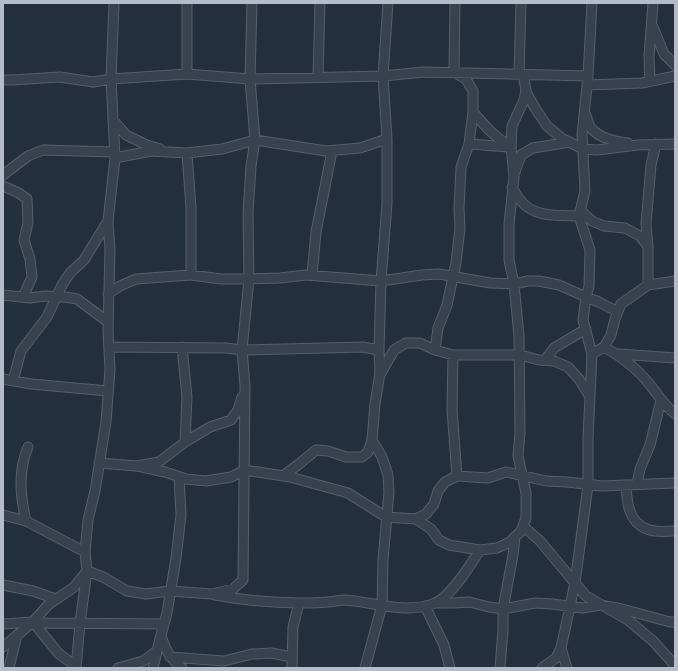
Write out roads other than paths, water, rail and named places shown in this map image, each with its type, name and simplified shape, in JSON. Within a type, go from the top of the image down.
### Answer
[{"type":"street","points":[[76,667],[87,571],[85,552],[88,520],[106,422],[110,370],[108,294],[110,250],[108,221],[115,155],[111,79],[114,3]]},
{"type":"street","points":[[187,3],[187,74]]},
{"type":"street","points":[[212,594],[233,589],[243,580],[245,386],[242,350],[249,279],[248,213],[251,166],[255,140],[250,79],[252,3]]},
{"type":"street","points":[[318,77],[320,3]]},
{"type":"street","points":[[283,476],[316,450],[328,451],[346,456],[362,457],[368,452],[372,440],[375,404],[380,373],[379,350],[381,281],[387,204],[387,139],[383,76],[388,3]]},
{"type":"street","points":[[454,72],[455,3]]},
{"type":"street","points":[[521,3],[521,74],[526,92],[534,108],[547,126],[563,138],[583,149],[597,150],[638,144]]},
{"type":"street","points":[[542,668],[556,658],[561,648],[575,583],[588,485],[588,438],[592,354],[584,320],[590,250],[580,213],[585,191],[582,135],[588,81],[592,3]]},
{"type":"street","points":[[650,81],[651,23],[653,3]]},
{"type":"street","points":[[651,23],[664,54],[675,65]]},
{"type":"street","points":[[3,80],[60,77],[93,82],[111,79],[187,74],[250,79],[383,76],[424,72],[454,72],[521,74],[588,81],[642,82],[675,76]]},
{"type":"street","points":[[435,350],[438,328],[447,305],[453,277],[460,228],[459,209],[461,167],[469,144],[473,112],[472,91],[466,79],[454,72]]},
{"type":"street","points":[[514,177],[511,147],[512,126],[526,92]]},
{"type":"street","points":[[584,110],[591,128],[602,136],[617,142],[638,144],[675,144]]},
{"type":"street","points":[[473,112],[488,131],[511,147]]},
{"type":"street","points":[[113,120],[126,135],[147,145],[170,152]]},
{"type":"street","points":[[3,175],[28,156],[43,150],[115,155],[151,151],[187,153],[222,149],[255,140],[326,151],[360,148],[387,139]]},
{"type":"street","points":[[99,463],[137,466],[165,472],[186,479],[206,481],[231,477],[245,470],[283,476],[348,493],[386,517],[416,519],[431,529],[439,540],[448,545],[480,550],[497,548],[510,542],[521,531],[526,518],[526,493],[518,456],[520,433],[520,355],[514,284],[509,260],[509,224],[512,188],[521,156],[533,148],[570,142]]},
{"type":"street","points":[[469,144],[511,147]]},
{"type":"street","points":[[648,285],[648,246],[646,224],[651,165],[656,144]]},
{"type":"street","points":[[312,275],[316,232],[332,150]]},
{"type":"street","points":[[187,153],[191,208],[191,275]]},
{"type":"street","points":[[3,186],[19,193],[27,199],[28,223],[24,240],[30,259],[32,277],[24,297]]},
{"type":"street","points":[[512,188],[521,202],[531,210],[548,214],[580,213],[598,224],[625,228],[640,236],[648,246]]},
{"type":"street","points":[[13,381],[21,351],[47,317],[56,296],[70,273],[84,260],[108,221]]},
{"type":"street","points":[[108,294],[120,286],[136,279],[191,275],[221,279],[249,279],[312,275],[381,281],[439,274],[490,283],[514,284],[528,280],[559,285],[618,312]]},
{"type":"street","points":[[592,354],[604,346],[611,335],[621,304],[648,285],[675,281]]},
{"type":"street","points":[[3,295],[24,297],[56,296],[77,299],[108,322]]},
{"type":"street","points":[[545,360],[554,348],[586,329]]},
{"type":"street","points":[[380,373],[394,350],[406,343],[420,343],[435,350],[453,355],[520,355],[538,360],[554,361],[568,367],[590,397]]},
{"type":"street","points":[[604,346],[619,354],[633,366],[654,389],[667,407],[675,414]]},
{"type":"street","points":[[109,347],[182,347],[242,350],[363,347],[379,350]]},
{"type":"street","points":[[182,347],[187,397],[185,442]]},
{"type":"street","points":[[619,354],[675,358]]},
{"type":"street","points":[[453,355],[452,410],[457,476]]},
{"type":"street","points":[[3,379],[50,386],[108,391]]},
{"type":"street","points":[[137,466],[159,462],[185,442],[210,428],[231,420],[238,410],[245,386]]},
{"type":"street","points":[[636,484],[640,469],[650,445],[662,400]]},
{"type":"street","points":[[365,668],[382,605],[383,560],[389,492],[388,475],[382,457],[372,440]]},
{"type":"street","points":[[26,521],[21,501],[20,478],[24,456],[28,447]]},
{"type":"street","points":[[416,519],[426,514],[434,504],[438,491],[445,482],[457,476],[488,478],[506,472],[522,474],[546,481],[602,486],[675,483]]},
{"type":"street","points":[[153,668],[164,624],[181,515],[179,477]]},
{"type":"street","points":[[626,484],[628,508],[636,523],[647,530],[675,531]]},
{"type":"street","points":[[3,515],[26,521],[85,552]]},
{"type":"street","points":[[523,526],[540,541],[586,596],[628,620],[653,641],[672,662],[675,668]]},
{"type":"street","points":[[500,668],[503,609],[514,555],[515,536]]},
{"type":"street","points":[[437,603],[451,590],[466,572],[480,550]]},
{"type":"street","points":[[87,571],[127,591],[146,594],[170,591],[212,594],[237,599],[299,603],[344,600],[417,608],[437,603],[469,602],[503,609],[535,603],[584,608],[600,605],[675,622]]},
{"type":"street","points":[[3,647],[33,622],[48,605],[74,587],[87,571]]},
{"type":"street","points":[[3,585],[56,599]]},
{"type":"street","points":[[292,668],[293,627],[299,603]]},
{"type":"street","points":[[425,606],[444,645],[450,668]]},
{"type":"street","points":[[3,624],[33,622],[164,624]]},
{"type":"street","points":[[33,622],[59,654],[76,667]]},
{"type":"street","points":[[161,633],[165,650],[174,662],[182,668]]},
{"type":"street","points":[[10,668],[17,636]]},
{"type":"street","points":[[561,648],[567,668]]},
{"type":"street","points":[[118,668],[143,660],[157,651]]},
{"type":"street","points":[[170,657],[224,661],[252,654],[270,653],[292,657]]}]
